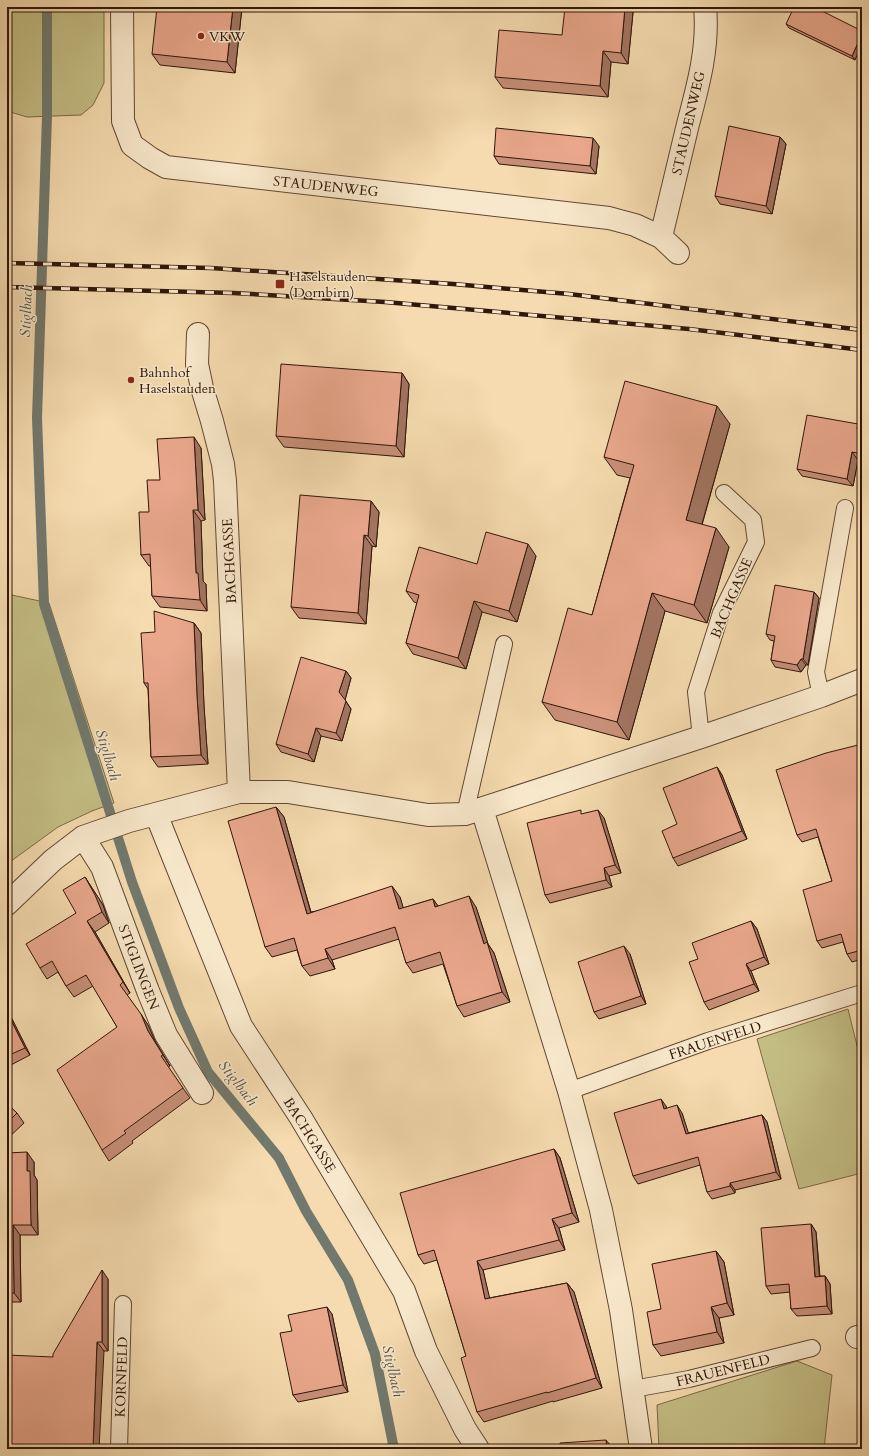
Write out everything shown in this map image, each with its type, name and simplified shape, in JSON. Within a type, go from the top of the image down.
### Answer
[{"type":"street","name":"STAUDENWEG","points":[[122,7],[123,121],[132,145],[166,167],[609,218],[635,225],[661,237],[678,253]]},
{"type":"street","name":"STAUDENWEG","points":[[661,237],[705,50],[707,24],[705,7]]},
{"type":"street","name":"BACHGASSE","points":[[198,334],[192,363],[202,388],[212,421],[223,464],[225,481],[239,792]]},
{"type":"street","points":[[7,904],[53,860],[92,834],[129,821],[239,792],[288,792],[428,815],[473,812],[701,737],[821,696],[862,680]]},
{"type":"street","points":[[473,812],[569,1091],[601,1210],[622,1310],[641,1449]]},
{"type":"street","name":"BACHGASSE","points":[[156,814],[241,1026],[301,1118],[404,1291],[426,1351],[465,1429],[478,1449]]},
{"type":"street","name":"STIGLINGEN","points":[[92,834],[102,867],[166,1035],[202,1093]]},
{"type":"lane","name":"BACHGASSE","points":[[701,737],[696,692],[721,613],[756,542],[753,520],[724,493]]},
{"type":"lane","points":[[821,696],[816,672],[844,508]]},
{"type":"lane","points":[[473,812],[504,644]]},
{"type":"lane","name":"FRAUENFELD","points":[[569,1091],[708,1041],[862,993]]},
{"type":"lane","name":"KORNFELD","points":[[119,1449],[123,1304]]},
{"type":"lane","name":"FRAUENFELD","points":[[633,1389],[690,1379],[812,1348]]},
{"type":"shaded area","points":[[7,7],[104,7],[104,83],[93,105],[81,115],[27,117],[7,111]]},
{"type":"shaded area","points":[[7,594],[49,603],[114,803],[92,811],[58,827],[7,864]]},
{"type":"shaded area","points":[[848,1009],[862,1066],[862,1173],[799,1189],[757,1039]]},
{"type":"shaded area","points":[[797,1361],[832,1375],[824,1449],[659,1449],[657,1405]]},
{"type":"building","name":"VKW","points":[[157,7],[233,7],[227,62],[152,54]]},
{"type":"building","points":[[565,7],[625,7],[621,53],[603,51],[600,86],[495,77],[499,30],[562,35]]},
{"type":"building","points":[[794,7],[814,7],[862,31],[852,56],[786,24]]},
{"type":"building","points":[[729,126],[780,137],[766,206],[715,196]]},
{"type":"building","points":[[496,128],[593,138],[590,166],[494,156]]},
{"type":"building","points":[[281,364],[402,373],[396,446],[276,436]]},
{"type":"building","points":[[625,381],[717,406],[686,520],[716,528],[694,605],[652,593],[617,722],[542,702],[568,608],[592,615],[634,465],[604,457]]},
{"type":"building","points":[[807,415],[858,424],[857,429],[862,430],[862,454],[852,452],[847,479],[797,469]]},
{"type":"building","points":[[194,437],[198,510],[193,510],[196,573],[198,573],[200,600],[152,596],[150,554],[141,555],[139,512],[149,512],[147,480],[160,480],[157,439]]},
{"type":"building","points":[[300,495],[371,501],[368,536],[364,535],[358,613],[291,607]]},
{"type":"building","points":[[486,532],[528,544],[509,611],[474,601],[458,658],[406,643],[419,595],[406,591],[419,547],[477,564]]},
{"type":"building","points":[[775,585],[814,592],[803,659],[801,659],[797,665],[771,660],[775,636],[766,634]]},
{"type":"building","points":[[154,611],[194,623],[201,755],[151,757],[148,683],[144,683],[141,633],[155,632]]},
{"type":"building","points":[[301,657],[346,671],[339,692],[346,701],[336,733],[316,728],[308,754],[276,744]]},
{"type":"building","points":[[862,744],[862,834],[858,836],[862,850],[862,950],[847,954],[841,934],[817,941],[803,890],[832,881],[816,829],[797,835],[776,770],[826,753]]},
{"type":"building","points":[[717,767],[742,831],[673,858],[662,831],[677,824],[663,788]]},
{"type":"building","points":[[276,807],[307,914],[392,886],[399,909],[433,899],[435,907],[469,896],[484,944],[487,942],[502,992],[457,1006],[440,952],[406,963],[395,927],[325,949],[328,958],[302,966],[294,938],[265,947],[228,821]]},
{"type":"building","points":[[581,810],[581,814],[598,810],[615,865],[604,868],[606,880],[545,895],[527,823]]},
{"type":"building","points":[[85,877],[102,912],[87,921],[123,982],[120,985],[141,1014],[148,1031],[163,1055],[161,1056],[183,1088],[124,1131],[126,1133],[102,1150],[57,1070],[117,1027],[86,975],[66,986],[52,961],[40,968],[26,944],[76,913],[63,890]]},
{"type":"building","points":[[751,921],[764,957],[746,964],[754,984],[704,1002],[689,962],[698,959],[692,943]]},
{"type":"building","points":[[624,946],[641,996],[594,1012],[578,962]]},
{"type":"building","points":[[7,1012],[25,1048],[7,1056]]},
{"type":"building","points":[[661,1099],[664,1109],[677,1105],[686,1134],[762,1115],[776,1172],[730,1183],[730,1186],[707,1192],[698,1157],[633,1176],[614,1113]]},
{"type":"building","points":[[7,1104],[17,1113],[7,1123]]},
{"type":"building","points":[[554,1149],[572,1213],[552,1219],[559,1240],[477,1261],[485,1299],[567,1283],[596,1378],[477,1412],[461,1358],[466,1356],[434,1250],[418,1255],[400,1193]]},
{"type":"building","points":[[27,1152],[27,1171],[30,1171],[31,1225],[13,1225],[14,1293],[7,1293],[7,1153]]},
{"type":"building","points":[[811,1224],[815,1277],[825,1276],[827,1306],[791,1309],[789,1284],[766,1286],[761,1228]]},
{"type":"building","points":[[716,1251],[727,1303],[711,1307],[717,1332],[653,1345],[647,1312],[661,1309],[652,1264]]},
{"type":"building","points":[[102,1270],[102,1342],[97,1342],[93,1449],[7,1449],[7,1355],[53,1357],[53,1354]]},
{"type":"building","points":[[327,1307],[343,1385],[293,1395],[280,1333],[292,1331],[288,1315]]},
{"type":"building","points":[[606,1440],[607,1449],[560,1449],[560,1443]]},
{"type":"waterway","name":"Stiglbach","points":[[47,7],[47,116],[37,418],[44,604],[132,882],[179,1008],[208,1072],[279,1158],[306,1211],[348,1280],[375,1354],[394,1449]]},
{"type":"railway","points":[[7,263],[211,268],[453,284],[569,294],[862,330]]},
{"type":"railway","points":[[7,287],[233,293],[385,302],[689,329],[862,350]]},
{"type":"place","name":"VKW","points":[[201,36]]},
{"type":"place","name":"Haselstauden (Dornbirn)","points":[[280,284]]},
{"type":"place","name":"Bahnhof Haselstauden","points":[[131,380]]}]
